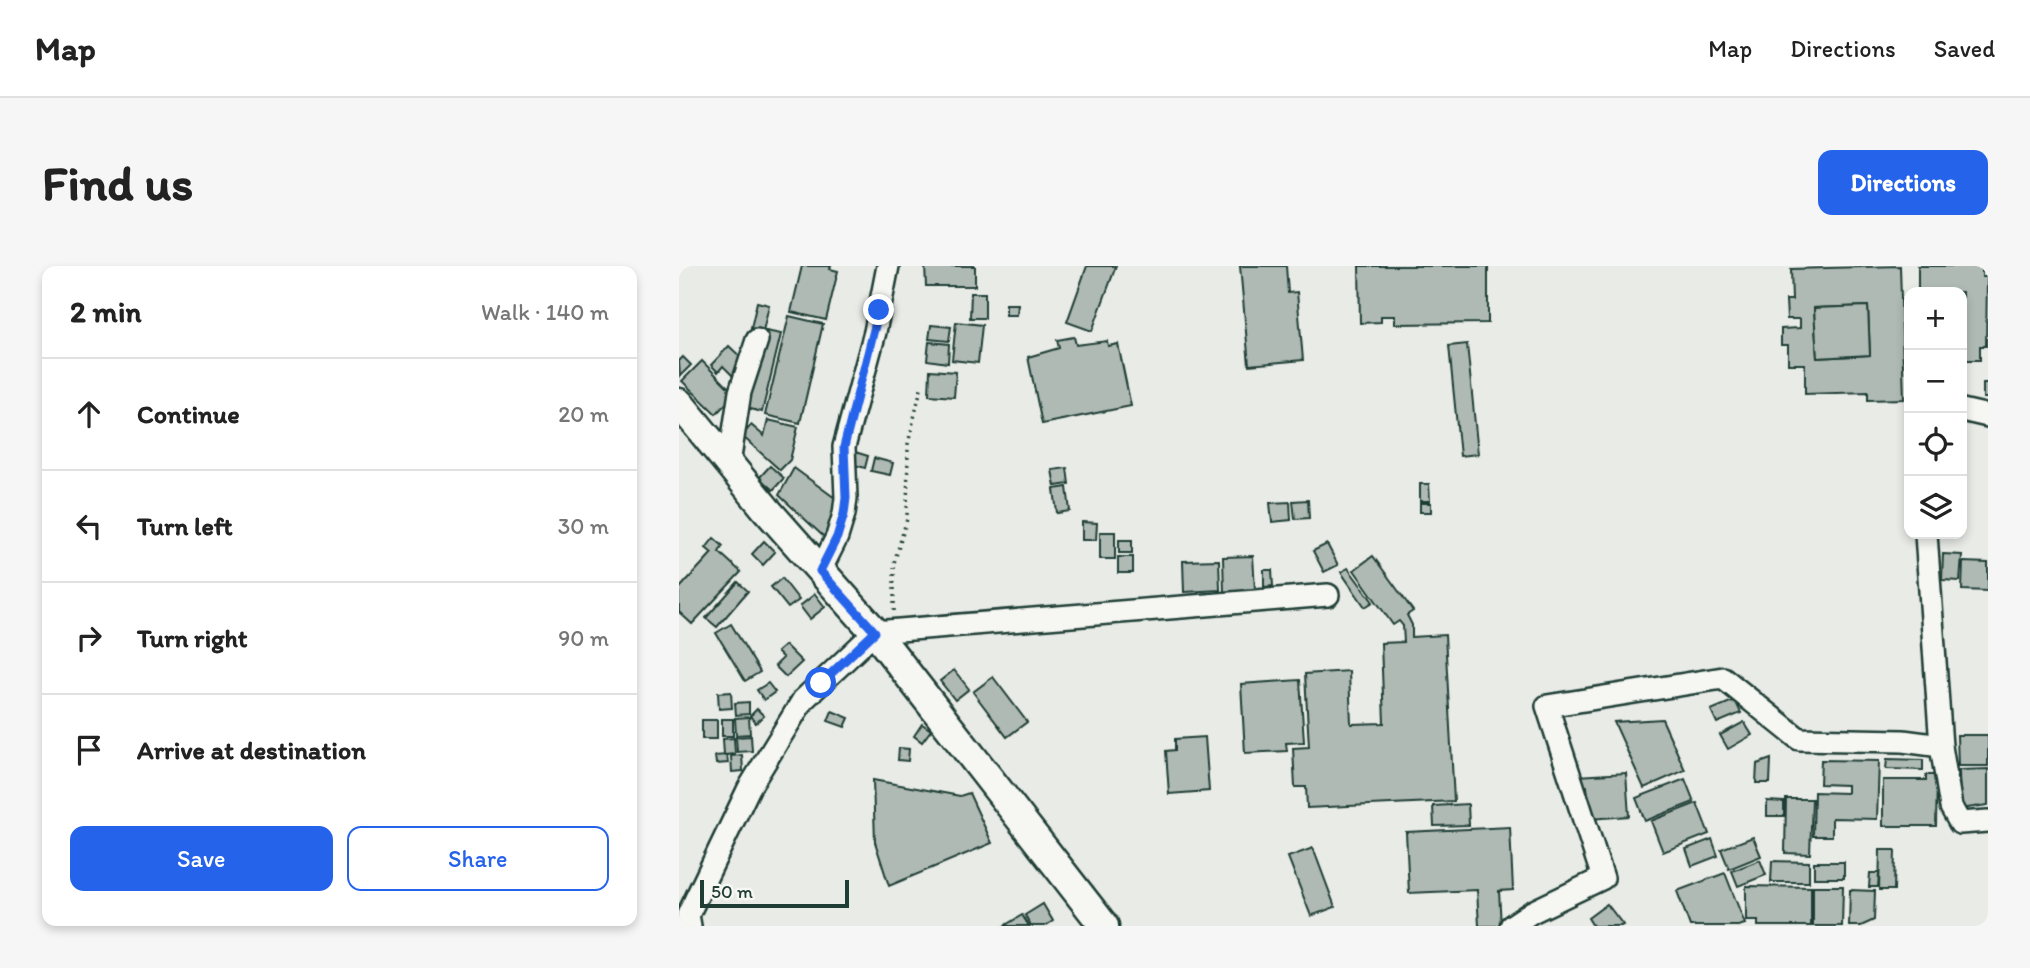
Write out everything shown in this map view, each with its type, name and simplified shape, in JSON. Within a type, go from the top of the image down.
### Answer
[{"type":"main road","points":[[679,403],[820,571],[885,631],[1104,926]]},
{"type":"street","points":[[820,571],[837,537],[844,514],[844,447],[875,332],[888,266]]},
{"type":"street","points":[[729,464],[740,392],[757,340]]},
{"type":"street","points":[[1967,411],[1988,415]]},
{"type":"street","points":[[1926,539],[1941,746],[1951,807],[1960,823],[1988,821]]},
{"type":"street","points":[[691,926],[688,915],[750,788],[803,700],[885,631],[1328,595]]},
{"type":"street","points":[[1511,926],[1532,912],[1603,878],[1547,706],[1723,678],[1799,739],[1903,741],[1941,746]]},
{"type":"path","points":[[885,631],[894,563],[907,519],[908,444],[922,388]]},
{"type":"building","points":[[802,266],[831,266],[830,269],[838,271],[826,320],[791,312]]},
{"type":"building","points":[[925,266],[975,266],[975,286],[926,286]]},
{"type":"building","points":[[1087,266],[1116,266],[1092,331],[1067,322]]},
{"type":"building","points":[[1240,266],[1286,266],[1288,293],[1297,292],[1303,360],[1249,365]]},
{"type":"building","points":[[1359,266],[1488,266],[1488,323],[1395,324],[1395,316],[1381,316],[1381,322],[1360,323]]},
{"type":"building","points":[[1900,266],[1904,399],[1868,400],[1868,392],[1805,394],[1805,364],[1788,364],[1788,345],[1781,345],[1781,329],[1800,328],[1800,319],[1787,319],[1786,300],[1792,300],[1791,269]],"holes":[[[1868,306],[1870,355],[1817,358],[1814,308]]]},
{"type":"building","points":[[1918,266],[1982,266],[1982,277],[1987,277],[1986,346],[1980,346],[1980,360],[1967,360],[1967,287],[1918,287]]},
{"type":"building","points":[[971,293],[985,293],[985,318],[970,318]]},
{"type":"building","points":[[757,302],[769,305],[763,331],[751,328]]},
{"type":"building","points":[[1006,304],[1018,304],[1017,315],[1006,315]]},
{"type":"building","points":[[1868,306],[1870,355],[1817,358],[1814,308]]},
{"type":"building","points":[[789,316],[823,324],[800,423],[765,415]]},
{"type":"building","points":[[956,322],[982,325],[978,363],[952,360]]},
{"type":"building","points":[[931,325],[951,327],[949,341],[929,339]]},
{"type":"building","points":[[766,331],[781,334],[762,412],[747,408]]},
{"type":"building","points":[[1074,337],[1076,345],[1107,341],[1108,346],[1118,344],[1131,406],[1042,424],[1028,357],[1059,348],[1057,340]]},
{"type":"building","points":[[929,342],[949,344],[948,363],[927,360]]},
{"type":"building","points":[[1467,344],[1478,454],[1460,456],[1449,346]]},
{"type":"building","points":[[729,346],[746,362],[733,376],[723,366],[718,372],[711,365]]},
{"type":"building","points":[[683,357],[691,365],[680,376],[679,361]]},
{"type":"building","points":[[702,361],[735,394],[716,414],[682,381]]},
{"type":"building","points":[[930,370],[956,372],[954,397],[929,395]]},
{"type":"building","points":[[1983,383],[1988,383],[1988,398],[1983,398]]},
{"type":"building","points":[[768,420],[798,427],[790,460],[780,470],[742,436],[751,425],[764,436]]},
{"type":"building","points":[[855,452],[868,456],[865,468],[852,464]]},
{"type":"building","points":[[874,458],[893,463],[890,475],[871,471]]},
{"type":"building","points":[[770,466],[784,478],[773,490],[759,478]]},
{"type":"building","points":[[794,468],[839,501],[837,522],[824,537],[779,495]]},
{"type":"building","points":[[1067,468],[1069,484],[1055,486],[1052,470]]},
{"type":"building","points":[[1420,484],[1429,484],[1430,501],[1420,501]]},
{"type":"building","points":[[1067,487],[1070,511],[1057,513],[1054,489]]},
{"type":"building","points":[[1308,500],[1309,518],[1295,519],[1293,501]]},
{"type":"building","points":[[1290,502],[1291,520],[1272,522],[1270,503]]},
{"type":"building","points":[[1420,503],[1431,503],[1431,512],[1420,512]]},
{"type":"building","points":[[1082,522],[1097,523],[1096,540],[1082,540]]},
{"type":"building","points":[[1100,532],[1115,532],[1115,559],[1100,559]]},
{"type":"building","points":[[714,538],[723,546],[719,552],[741,572],[692,624],[679,612],[679,589],[712,553],[706,548]]},
{"type":"building","points":[[1119,540],[1132,540],[1132,553],[1119,553]]},
{"type":"building","points":[[764,541],[775,552],[763,565],[752,554]]},
{"type":"building","points":[[1327,544],[1338,565],[1324,572],[1313,551]]},
{"type":"building","points":[[1943,554],[1962,555],[1960,581],[1942,580]]},
{"type":"building","points":[[1253,556],[1255,590],[1224,592],[1223,557]]},
{"type":"building","points":[[1373,556],[1413,611],[1407,615],[1412,625],[1412,637],[1445,635],[1454,801],[1307,808],[1306,787],[1295,787],[1293,748],[1309,747],[1305,674],[1349,671],[1351,724],[1384,723],[1381,643],[1404,642],[1403,626],[1399,621],[1393,625],[1354,570]]},
{"type":"building","points":[[1118,557],[1133,557],[1133,573],[1118,573]]},
{"type":"building","points":[[1219,560],[1220,590],[1184,592],[1183,561]]},
{"type":"building","points":[[1963,562],[1988,563],[1988,591],[1962,590]]},
{"type":"building","points":[[1348,568],[1373,602],[1365,607],[1341,572]]},
{"type":"building","points":[[1264,570],[1272,570],[1273,586],[1264,587]]},
{"type":"building","points":[[782,578],[799,600],[788,608],[771,587]]},
{"type":"building","points":[[738,582],[748,591],[717,627],[706,618]]},
{"type":"building","points":[[815,594],[825,607],[810,619],[800,606]]},
{"type":"building","points":[[731,624],[760,672],[745,681],[716,633]]},
{"type":"building","points":[[785,645],[802,662],[786,677],[775,666],[783,658],[777,652]]},
{"type":"building","points":[[954,670],[969,689],[955,700],[940,681]]},
{"type":"building","points":[[993,677],[1027,722],[1007,737],[973,692]]},
{"type":"building","points":[[1300,680],[1304,742],[1286,743],[1287,751],[1245,753],[1241,684]]},
{"type":"building","points":[[768,683],[775,692],[764,700],[757,690]]},
{"type":"building","points":[[731,692],[732,708],[719,709],[718,693]]},
{"type":"building","points":[[1735,700],[1741,713],[1717,723],[1711,710]]},
{"type":"building","points":[[749,702],[749,714],[736,715],[735,703]]},
{"type":"building","points":[[757,709],[764,716],[756,723],[750,716]]},
{"type":"building","points":[[832,711],[849,718],[845,727],[828,721]]},
{"type":"building","points":[[749,717],[750,734],[736,735],[735,718]]},
{"type":"building","points":[[722,719],[733,719],[733,736],[722,736]]},
{"type":"building","points":[[1662,719],[1685,770],[1644,788],[1614,722]]},
{"type":"building","points":[[702,720],[717,720],[717,739],[702,739]]},
{"type":"building","points":[[1744,722],[1752,735],[1728,749],[1720,735]]},
{"type":"building","points":[[922,724],[931,730],[922,742],[914,736]]},
{"type":"building","points":[[1957,735],[1988,735],[1988,766],[1958,766]]},
{"type":"building","points":[[751,736],[752,751],[737,752],[736,737]]},
{"type":"building","points":[[1205,737],[1209,791],[1169,794],[1166,751],[1175,750],[1175,739]]},
{"type":"building","points":[[734,738],[735,754],[724,755],[723,739]]},
{"type":"building","points":[[899,748],[909,749],[908,761],[898,760]]},
{"type":"building","points":[[727,755],[728,763],[716,764],[715,756]]},
{"type":"building","points":[[742,755],[743,771],[732,772],[731,756]]},
{"type":"building","points":[[1771,759],[1770,783],[1756,783],[1757,764]]},
{"type":"building","points":[[1887,759],[1923,760],[1923,770],[1886,769]]},
{"type":"building","points":[[1821,760],[1879,761],[1877,819],[1832,818],[1832,836],[1813,836],[1814,792],[1847,793],[1847,785],[1820,784]]},
{"type":"building","points":[[1988,769],[1988,805],[1960,809],[1959,770]]},
{"type":"building","points":[[1626,773],[1629,816],[1590,819],[1587,786],[1578,787],[1577,776]]},
{"type":"building","points":[[1926,775],[1937,775],[1936,826],[1883,826],[1883,780],[1926,780]]},
{"type":"building","points":[[1685,779],[1694,802],[1645,821],[1636,798]]},
{"type":"building","points":[[873,780],[960,796],[969,793],[992,843],[889,886],[875,842]]},
{"type":"building","points":[[1786,799],[1812,799],[1810,854],[1785,853]]},
{"type":"building","points":[[1767,801],[1784,802],[1784,816],[1767,816]]},
{"type":"building","points":[[1697,803],[1709,834],[1663,852],[1651,821]]},
{"type":"building","points":[[1468,804],[1469,825],[1434,826],[1433,806]]},
{"type":"building","points":[[1510,827],[1513,890],[1499,891],[1501,926],[1479,926],[1477,890],[1409,893],[1406,832]]},
{"type":"building","points":[[1753,837],[1761,856],[1729,869],[1721,849]]},
{"type":"building","points":[[1712,839],[1718,856],[1692,866],[1686,849]]},
{"type":"building","points":[[1313,848],[1335,907],[1311,916],[1288,857]]},
{"type":"building","points":[[1880,850],[1895,850],[1894,890],[1879,890]]},
{"type":"building","points":[[1760,860],[1766,875],[1738,886],[1732,871]]},
{"type":"building","points":[[1772,861],[1809,862],[1809,882],[1771,882]]},
{"type":"building","points":[[1814,862],[1844,862],[1844,878],[1814,878]]},
{"type":"building","points":[[1725,873],[1745,924],[1690,926],[1677,891]]},
{"type":"building","points":[[1870,873],[1879,873],[1878,887],[1869,887]]},
{"type":"building","points":[[1746,886],[1811,887],[1811,926],[1758,926],[1758,921],[1746,921]]},
{"type":"building","points":[[1813,886],[1843,886],[1842,926],[1813,926]]},
{"type":"building","points":[[1850,890],[1875,891],[1874,920],[1861,926],[1849,926]]},
{"type":"building","points":[[1043,904],[1053,921],[1045,926],[1031,926],[1025,915]]},
{"type":"building","points":[[1607,904],[1623,925],[1593,926],[1588,918]]},
{"type":"building","points":[[1022,915],[1029,926],[1004,926]]},
{"type":"route","points":[[821,683],[875,632],[820,571],[837,537],[844,514],[844,447],[879,310]]}]
